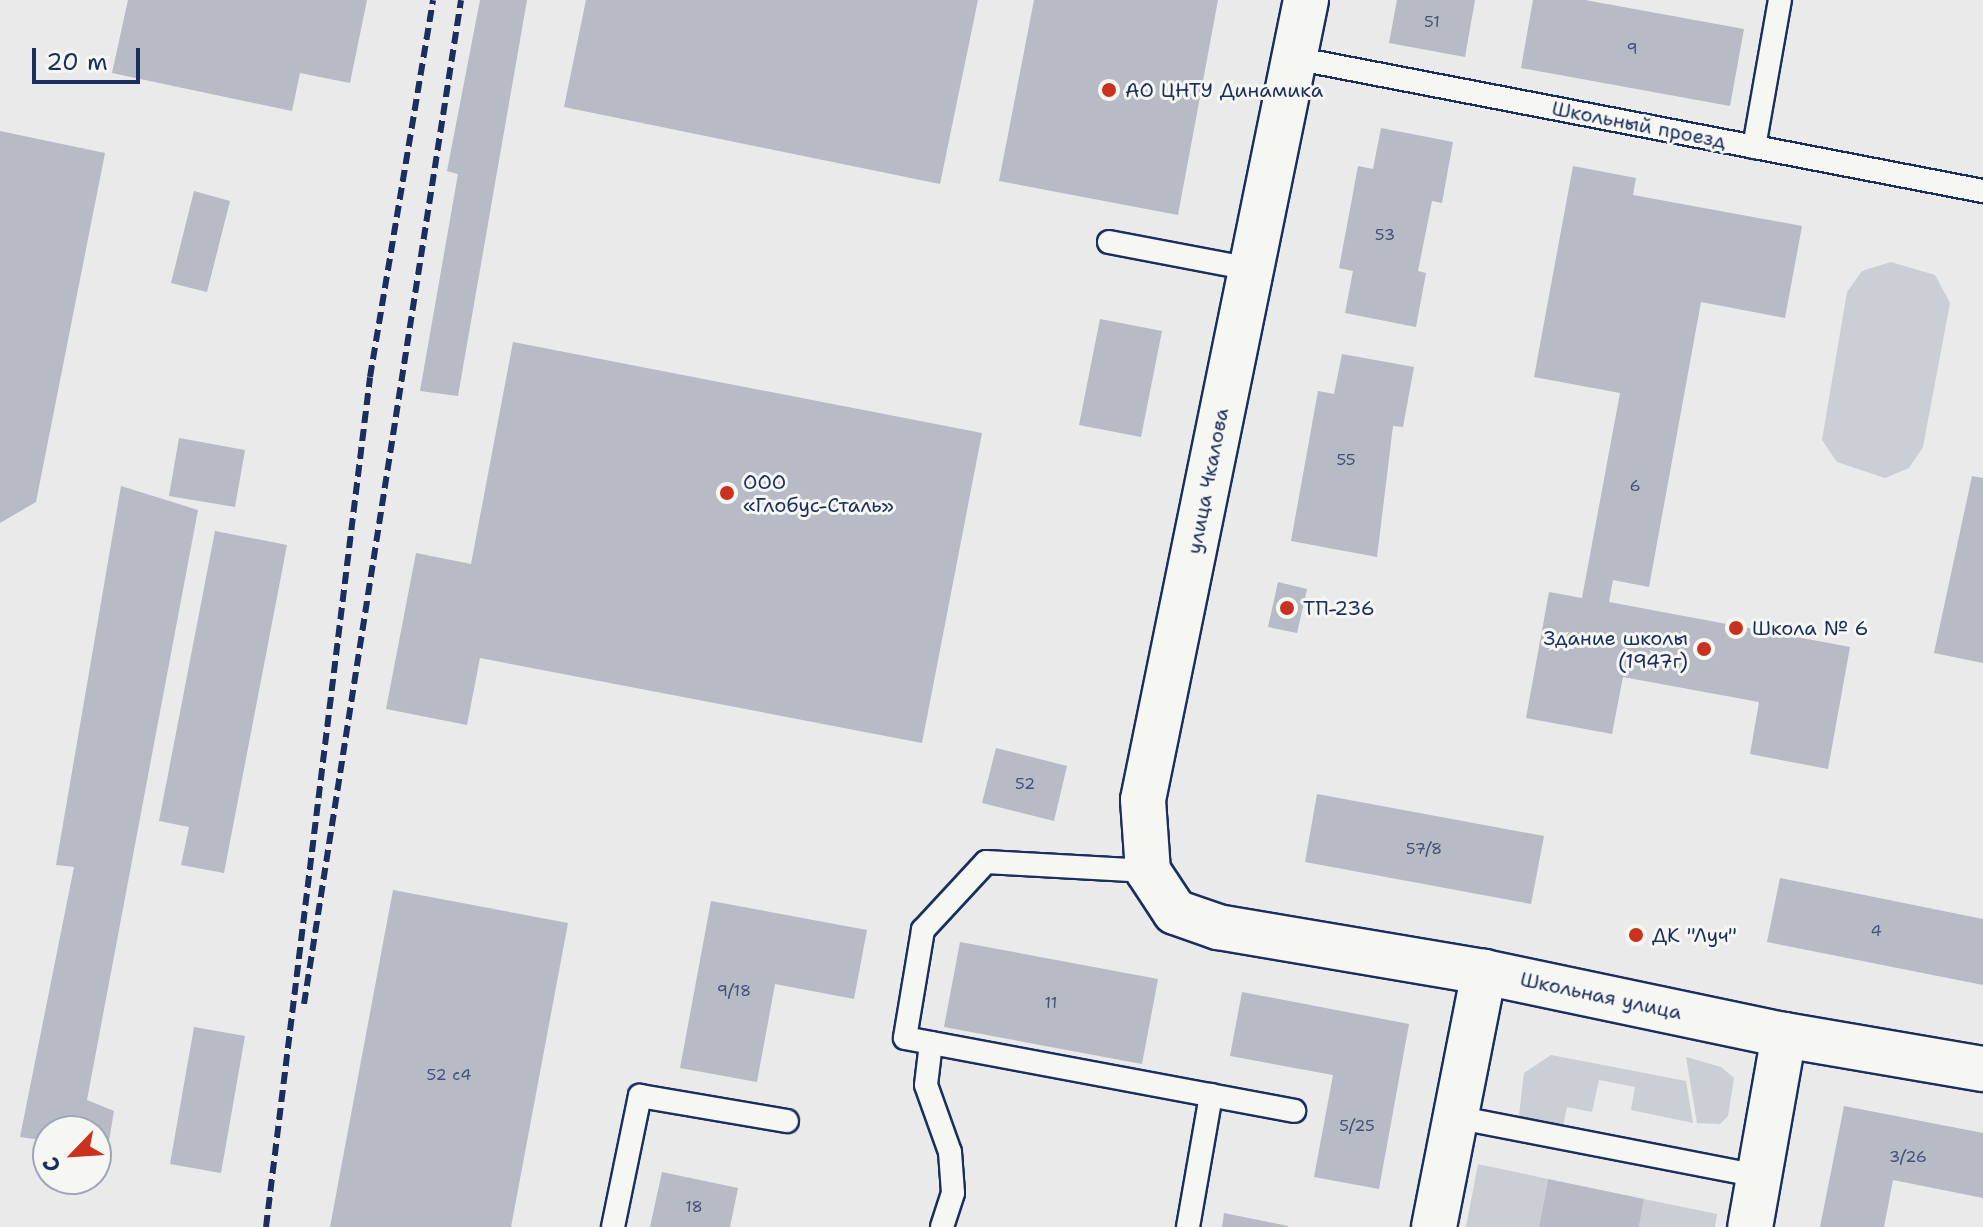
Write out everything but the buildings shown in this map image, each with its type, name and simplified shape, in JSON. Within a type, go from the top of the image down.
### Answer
[{"type":"street","name":"улица Чкалова","points":[[1218,927],[1175,912],[1148,871],[1143,800],[1306,0]]},
{"type":"street","name":"Школьная улица","points":[[1218,927],[1484,972],[1784,1035],[1983,1069]]},
{"type":"street","points":[[1434,1227],[1484,972]]},
{"type":"street","points":[[1750,1227],[1784,1035]]},
{"type":"lane","points":[[1754,147],[1780,0]]},
{"type":"lane","name":"Школьный проезд","points":[[1294,58],[1983,191]]},
{"type":"lane","points":[[1109,242],[1251,269]]},
{"type":"lane","points":[[1148,871],[986,862],[923,930],[905,1038],[1294,1111]]},
{"type":"lane","points":[[931,1043],[926,1085],[950,1152],[953,1193],[942,1227]]},
{"type":"lane","points":[[1188,1227],[1211,1095]]},
{"type":"lane","points":[[613,1227],[640,1096],[787,1121]]},
{"type":"lane","points":[[1455,1117],[1759,1176]]},
{"type":"shaded area","points":[[1891,262],[1935,275],[1950,303],[1923,447],[1909,468],[1885,478],[1837,462],[1822,440],[1847,292],[1862,271]]},
{"type":"shaded area","points":[[1551,1055],[1686,1081],[1693,1123],[1631,1110],[1635,1087],[1599,1080],[1592,1112],[1567,1107],[1560,1141],[1517,1132],[1524,1073]]},
{"type":"shaded area","points":[[1686,1057],[1721,1067],[1734,1078],[1728,1116],[1720,1124],[1697,1123]]},
{"type":"shaded area","points":[[1478,1164],[1548,1179],[1539,1227],[1466,1227]]},
{"type":"shaded area","points":[[1644,1199],[1717,1214],[1715,1227],[1639,1227]]},
{"type":"railway","points":[[266,1227],[370,377],[433,0]]},
{"type":"railway","points":[[304,1004],[461,0]]},
{"type":"place","name":"АО ЦНТУ Динамика","points":[[1109,90]]},
{"type":"place","name":"ООО «Глобус-Сталь»","points":[[727,493]]},
{"type":"place","name":"ТП-236","points":[[1287,608]]},
{"type":"place","name":"Школа № 6","points":[[1736,628]]},
{"type":"place","name":"Здание школы (1947г)","points":[[1704,649]]},
{"type":"place","name":"ДК \"Луч\"","points":[[1636,935]]}]
